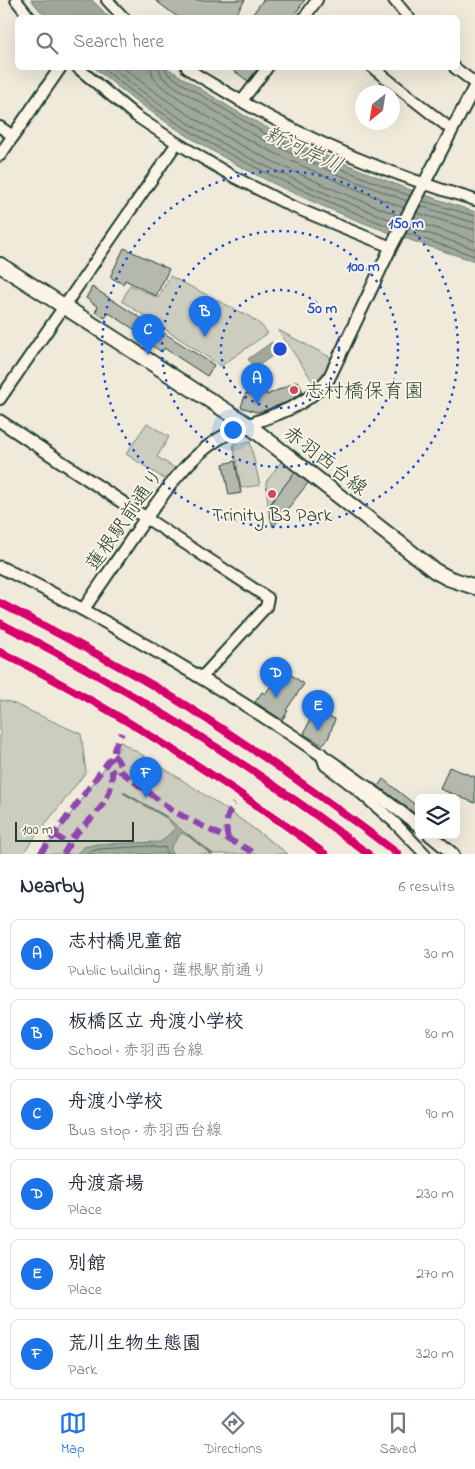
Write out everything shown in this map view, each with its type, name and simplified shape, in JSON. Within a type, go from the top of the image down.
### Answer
[{"type":"main road","name":"赤羽西台線","points":[[0,265],[248,425],[435,571],[448,578],[475,587]]},
{"type":"street","points":[[16,0],[28,15]]},
{"type":"street","points":[[107,0],[121,15]]},
{"type":"street","points":[[308,15],[317,0]]},
{"type":"street","points":[[394,0],[406,15]]},
{"type":"street","points":[[0,155],[59,70]]},
{"type":"street","points":[[80,70],[136,116],[177,144],[291,206],[392,245]]},
{"type":"street","points":[[190,70],[242,102],[316,140],[423,185],[475,200]]},
{"type":"street","points":[[242,102],[266,70]]},
{"type":"street","points":[[376,70],[452,130]]},
{"type":"street","points":[[423,185],[475,85],[457,70]]},
{"type":"street","points":[[0,127],[13,136]]},
{"type":"street","points":[[0,399],[177,144]]},
{"type":"street","name":"蓮根駅前通り","points":[[83,610],[172,479],[218,439],[248,425],[296,407],[324,385],[333,371],[392,245],[423,185]]},
{"type":"street","points":[[0,421],[268,598],[266,607],[202,677]]},
{"type":"street","points":[[0,567],[83,610],[202,677],[321,753],[415,823]]},
{"type":"street","points":[[321,753],[325,765],[354,787],[394,822],[425,854]]},
{"type":"street","points":[[435,839],[453,854]]},
{"type":"shaded area","points":[[170,276],[250,317],[268,333],[221,366],[122,301],[130,285],[158,298]]},
{"type":"shaded area","points":[[278,330],[332,358],[326,370],[314,383]]},
{"type":"shaded area","points":[[147,423],[169,437],[157,457],[175,468],[166,480],[126,454]]},
{"type":"shaded area","points":[[250,442],[260,485],[241,488],[233,444]]},
{"type":"shaded area","name":"Trinity B3 Park","points":[[281,462],[295,472],[268,507],[266,482]]},
{"type":"shaded area","points":[[0,700],[10,702],[81,734],[86,772],[22,854],[0,854]]},
{"type":"shaded area","points":[[119,741],[205,795],[288,854],[41,854],[120,747],[117,745]]},
{"type":"water","points":[[31,0],[92,0],[107,15],[44,15]]},
{"type":"water","name":"新河岸川","points":[[98,70],[170,70],[236,111],[297,144],[402,187],[475,212],[475,261],[373,227],[274,184],[181,132]]},
{"type":"water","points":[[272,342],[278,352],[255,368],[248,359]]},
{"type":"water","points":[[164,815],[189,836],[181,833],[171,847],[171,853],[173,854],[76,854],[84,847],[97,844],[161,842],[175,828]]},
{"type":"building","points":[[155,0],[245,0],[235,15],[175,15]]},
{"type":"building","points":[[263,0],[305,0],[294,15],[252,15]]},
{"type":"building","points":[[233,70],[256,70],[248,81]]},
{"type":"building","points":[[124,248],[169,269],[156,296],[125,280],[123,284],[110,277]]},
{"type":"building","points":[[92,287],[214,365],[207,376],[164,348],[162,352],[141,339],[143,335],[109,313],[105,318],[95,312],[98,307],[86,298]]},
{"type":"building","points":[[298,381],[303,392],[287,402],[256,412],[241,407],[246,393],[251,395],[266,393],[267,395]]},
{"type":"building","points":[[235,461],[241,493],[229,495],[223,464]]},
{"type":"building","points":[[295,472],[308,483],[273,527],[268,507]]},
{"type":"building","points":[[283,669],[304,684],[286,710],[288,711],[282,720],[255,702],[262,692],[265,694]]},
{"type":"building","points":[[314,710],[335,719],[328,739],[322,745],[304,734]]},
{"type":"building","points":[[449,767],[475,777],[475,803],[460,797],[460,794],[452,794],[440,789]]},
{"type":"building","points":[[383,779],[415,805],[415,814],[378,786]]},
{"type":"waterway","points":[[124,793],[166,817]]},
{"type":"waterway","points":[[188,835],[212,854]]},
{"type":"marked path","points":[[40,854],[113,755],[115,746],[122,733]]},
{"type":"marked path","points":[[113,755],[119,762],[120,771],[173,811],[257,854]]},
{"type":"marked path","points":[[63,854],[73,837],[106,800],[112,782],[112,772],[120,767]]},
{"type":"marked path","points":[[228,839],[227,821],[234,804]]},
{"type":"marked path","points":[[54,834],[70,846]]},
{"type":"cycle path","points":[[0,603],[83,646],[164,692],[283,770],[398,854]]},
{"type":"cycle path","points":[[0,623],[96,674],[189,730],[280,790],[368,854]]},
{"type":"cycle path","points":[[0,652],[85,697],[167,746],[325,854]]},
{"type":"place","name":"板橋区立 舟渡小学校","points":[[205,337]]},
{"type":"place","name":"舟渡小学校","points":[[148,355]]},
{"type":"place","name":"志村橋保育園","points":[[294,390]]},
{"type":"place","name":"志村橋児童館","points":[[257,404]]},
{"type":"place","name":"Trinity B3 Park","points":[[272,494]]},
{"type":"place","name":"舟渡斎場","points":[[276,698]]},
{"type":"place","name":"別館","points":[[318,731]]},
{"type":"place","name":"荒川生物生態園","points":[[146,798]]}]
